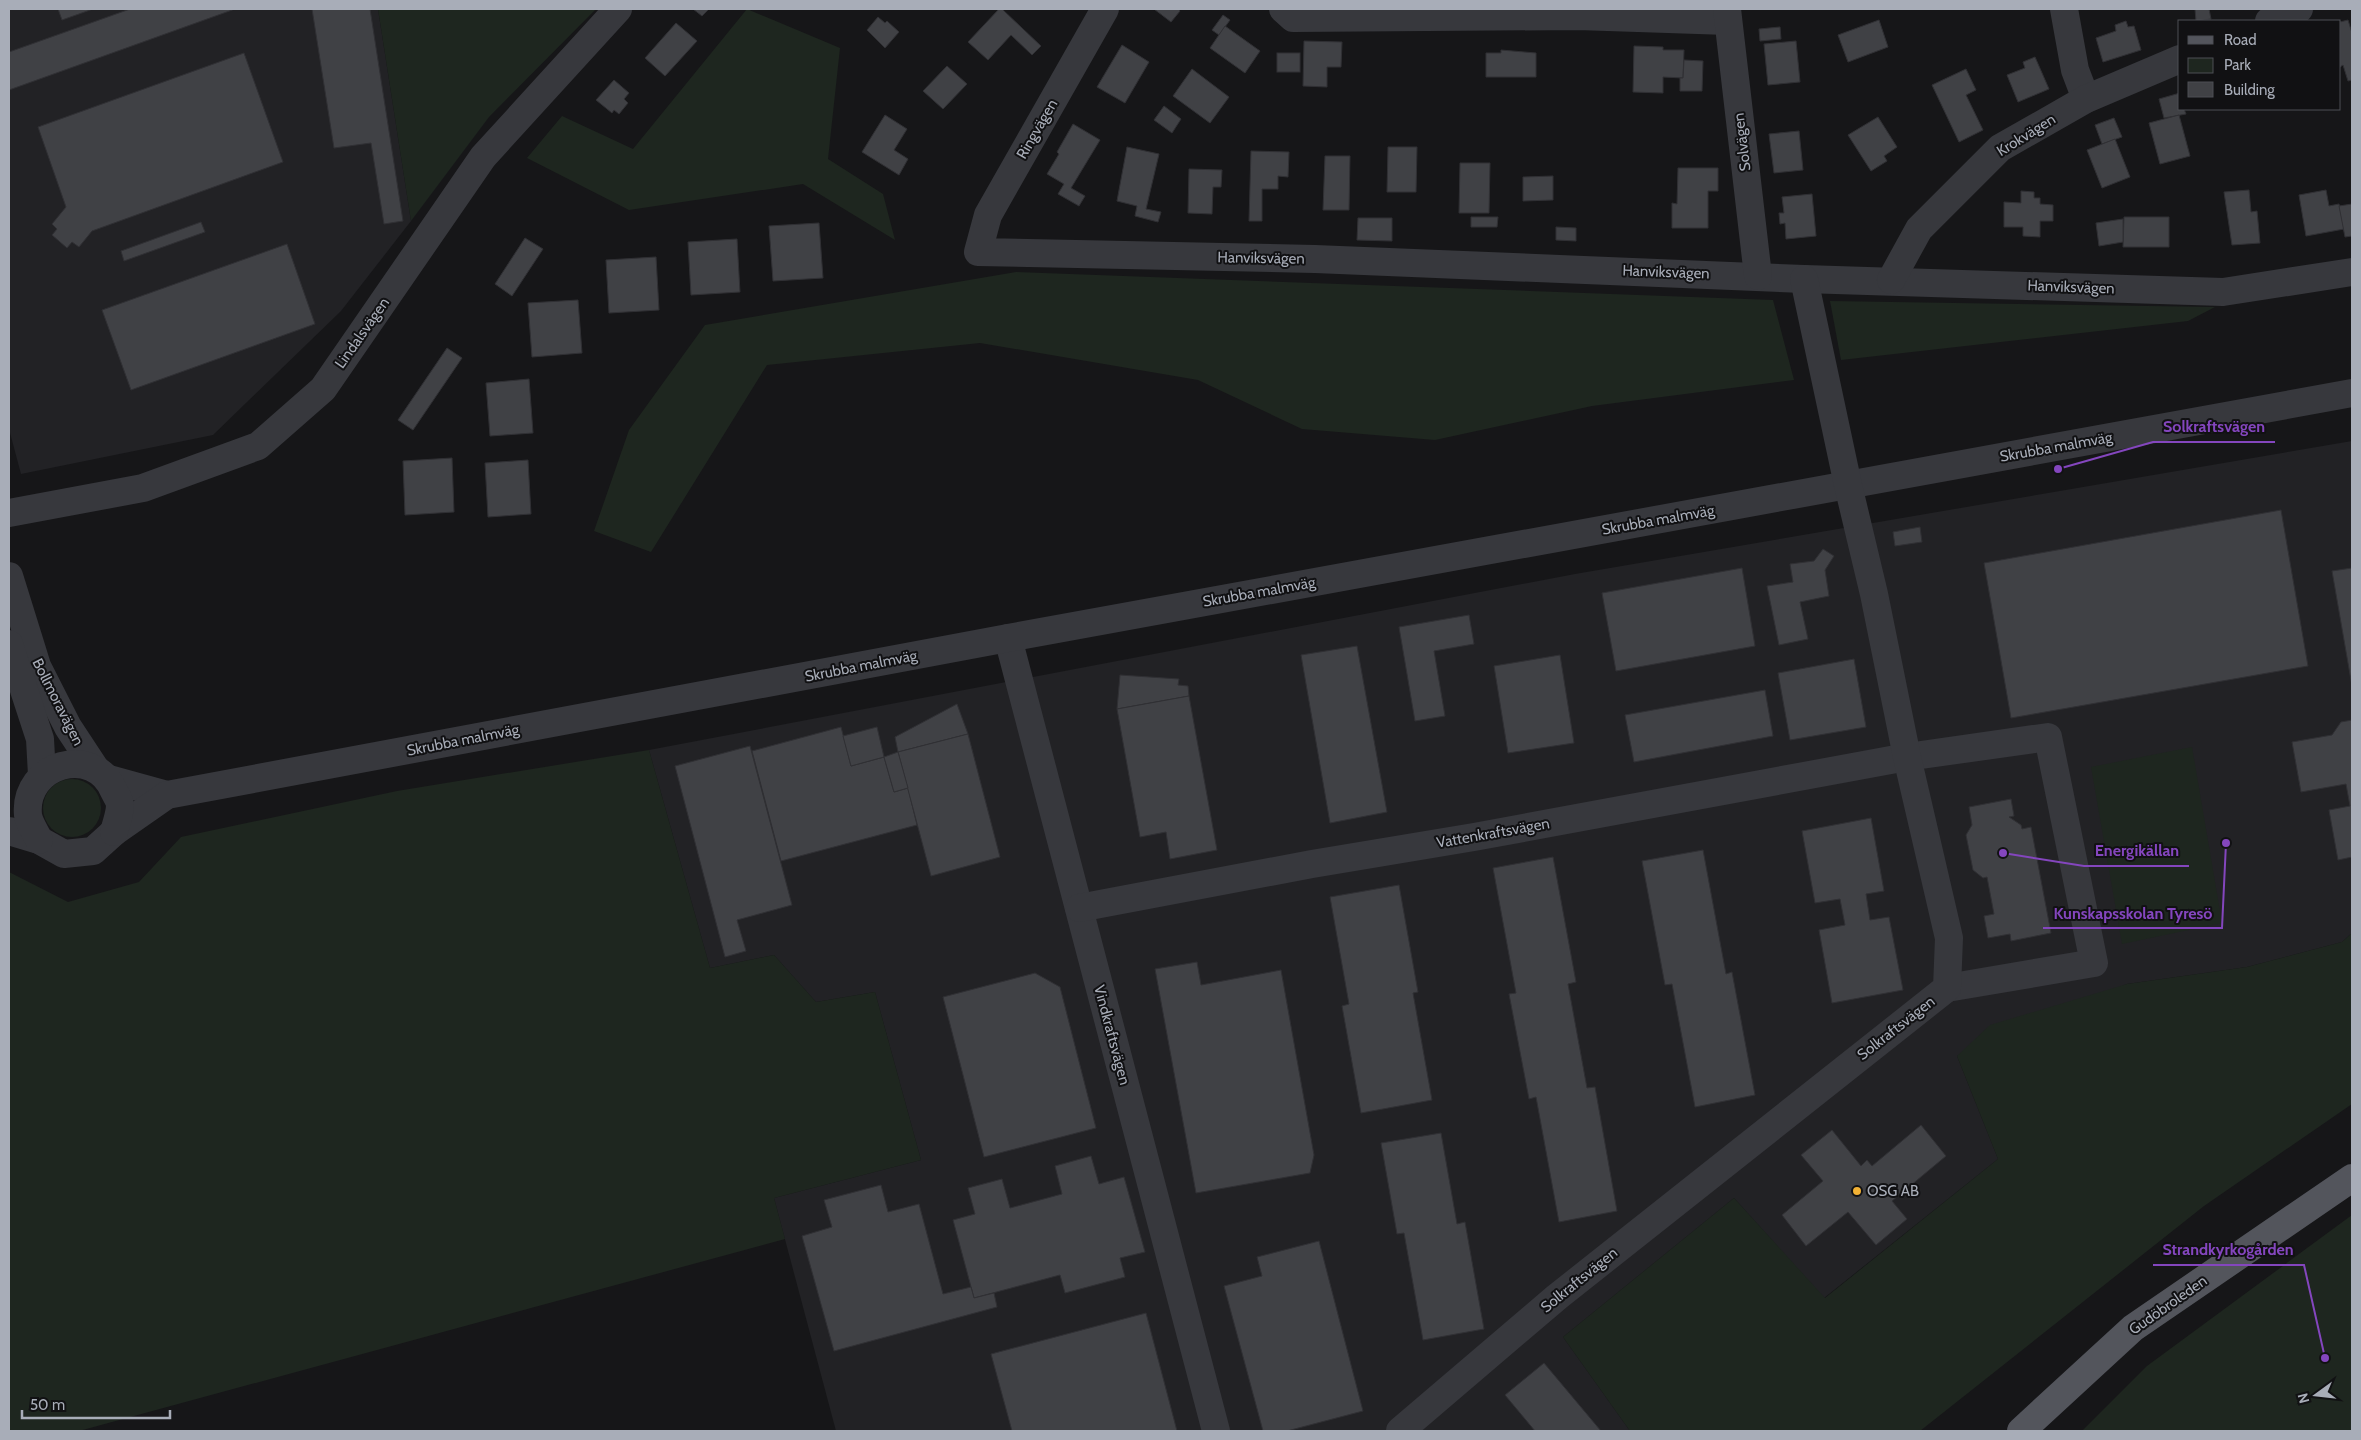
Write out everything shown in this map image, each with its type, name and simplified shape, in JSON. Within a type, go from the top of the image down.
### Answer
[{"type":"main road","name":"Gudöbroleden","points":[[2021,1431],[2133,1328],[2352,1178]]},
{"type":"street","name":"Lindalsvägen","points":[[9,514],[143,488],[258,446],[323,389],[483,157],[618,9]]},
{"type":"street","name":"Ringvägen","points":[[978,252],[988,215],[1105,9]]},
{"type":"street","points":[[1283,9],[1293,18],[1728,15]]},
{"type":"street","points":[[2064,9],[2075,70],[2086,99]]},
{"type":"street","points":[[2272,20],[2299,9]]},
{"type":"street","name":"Solvägen","points":[[1728,15],[1758,276]]},
{"type":"street","name":"Krokvägen","points":[[1891,280],[1919,229],[2000,148],[2086,99],[2178,60]]},
{"type":"street","name":"Hanviksvägen","points":[[978,252],[1315,259],[2223,292],[2352,272]]},
{"type":"street","name":"Solkraftsvägen","points":[[1400,1431],[1557,1297],[1947,988],[1949,938],[1907,757],[1874,594],[1848,485],[1804,278]]},
{"type":"street","name":"Skrubba malmväg","points":[[114,832],[167,795],[1008,638],[2352,393]]},
{"type":"street","name":"Bollmoravägen","points":[[9,576],[37,666],[68,727],[102,773]]},
{"type":"street","name":"Vindkraftsvägen","points":[[1008,638],[1216,1431]]},
{"type":"street","name":"Bollmoravägen","points":[[9,644],[40,739],[27,789]]},
{"type":"street","name":"Vattenkraftsvägen","points":[[1079,908],[1907,757],[2048,737],[2094,963],[1947,988]]},
{"type":"street","points":[[9,831],[39,840],[64,854],[93,851],[114,832],[120,804],[102,773],[67,763],[27,789],[28,816],[39,840]]},
{"type":"street","name":"Skrubba malmväg","points":[[102,773],[167,795]]},
{"type":"shaded area","points":[[9,9],[378,9],[411,221],[341,311],[213,435],[21,474],[9,429]]},
{"type":"shaded area","points":[[2352,441],[2352,933],[2342,942],[2247,967],[2127,984],[1957,1056],[1998,1159],[1824,1298],[1734,1198],[1563,1337],[1630,1431],[836,1431],[774,1198],[921,1160],[875,992],[816,1002],[774,955],[710,968],[649,750],[1575,574]]},
{"type":"green space","points":[[378,9],[596,9],[489,117],[411,221]]},
{"type":"green space","points":[[747,9],[840,48],[828,159],[883,194],[895,240],[803,184],[629,210],[527,158],[562,116],[633,149]]},
{"type":"green space","points":[[1016,272],[1773,300],[1794,380],[1592,406],[1435,440],[1302,429],[1198,380],[980,343],[767,365],[651,552],[594,531],[629,430],[705,325]]},
{"type":"green space","points":[[1830,301],[2215,307],[2188,321],[1841,360]]},
{"type":"green space","points":[[2192,747],[2222,923],[2122,944],[2091,767]]},
{"type":"green space","points":[[649,750],[710,968],[774,955],[816,1002],[875,992],[921,1160],[774,1198],[785,1239],[79,1431],[9,1431],[9,872],[68,902],[139,882],[181,837],[397,791]]},
{"type":"green space","points":[[66,779],[78,779],[93,787],[101,802],[101,814],[93,829],[78,837],[66,837],[51,829],[43,814],[43,802],[51,787]]},
{"type":"green space","points":[[2352,933],[2352,1104],[2204,1206],[1920,1431],[1630,1431],[1563,1337],[1734,1198],[1825,1298],[1998,1159],[1957,1056],[1990,1025],[2127,984],[2247,967],[2342,942]]},
{"type":"green space","points":[[2352,1215],[2352,1431],[2082,1431],[2147,1366]]},
{"type":"building","points":[[58,9],[93,9],[62,20]]},
{"type":"building","points":[[130,9],[235,9],[9,90],[9,52]]},
{"type":"building","points":[[312,9],[370,9],[403,221],[384,224],[371,143],[334,148]]},
{"type":"building","points":[[693,9],[709,9],[702,16]]},
{"type":"building","points":[[999,9],[1002,9],[1041,46],[1032,55],[1011,35],[988,60],[968,42]]},
{"type":"building","points":[[1154,9],[1178,9],[1180,11],[1171,22]]},
{"type":"building","points":[[2195,9],[2209,9],[2211,19],[2196,20]]},
{"type":"building","points":[[1223,15],[1230,20],[1219,35],[1212,30]]},
{"type":"building","points":[[878,17],[885,23],[887,21],[899,32],[885,48],[867,30]]},
{"type":"building","points":[[1879,20],[1888,47],[1848,62],[1838,35]]},
{"type":"building","points":[[2348,20],[2352,33],[2352,80],[2348,81],[2343,65],[2341,66],[2341,22]]},
{"type":"building","points":[[2126,21],[2128,27],[2134,26],[2141,50],[2103,62],[2096,38],[2116,31],[2115,25]]},
{"type":"building","points":[[676,23],[697,41],[665,76],[645,58]]},
{"type":"building","points":[[1225,26],[1260,51],[1245,73],[1210,48]]},
{"type":"building","points":[[1780,27],[1781,39],[1760,41],[1759,29]]},
{"type":"building","points":[[1304,41],[1342,42],[1341,67],[1327,67],[1327,87],[1303,86]]},
{"type":"building","points":[[1796,41],[1800,82],[1768,85],[1764,44]]},
{"type":"building","points":[[1122,45],[1149,62],[1125,103],[1097,87]]},
{"type":"building","points":[[1634,46],[1663,47],[1663,50],[1684,50],[1683,78],[1663,77],[1663,93],[1633,92]]},
{"type":"building","points":[[1501,50],[1536,53],[1536,77],[1486,77],[1486,53],[1501,53]]},
{"type":"building","points":[[244,53],[283,162],[92,231],[79,247],[72,242],[67,248],[52,235],[57,229],[52,224],[66,207],[38,127]]},
{"type":"building","points":[[1277,53],[1300,53],[1300,72],[1277,72]]},
{"type":"building","points":[[2035,57],[2049,89],[2018,102],[2007,75],[2025,68],[2023,62]]},
{"type":"building","points":[[1684,60],[1703,61],[1702,91],[1680,91],[1680,78],[1683,78]]},
{"type":"building","points":[[947,66],[967,84],[943,109],[923,91]]},
{"type":"building","points":[[1192,69],[1229,97],[1210,123],[1173,96]]},
{"type":"building","points":[[1966,69],[1976,90],[1966,95],[1983,130],[1959,142],[1932,85]]},
{"type":"building","points":[[614,80],[629,93],[624,99],[628,103],[619,114],[614,110],[612,113],[596,100]]},
{"type":"building","points":[[2178,94],[2178,110],[2184,110],[2186,114],[2164,118],[2159,99]]},
{"type":"building","points":[[1164,106],[1181,119],[1172,133],[1154,120]]},
{"type":"building","points":[[885,115],[907,129],[894,150],[908,159],[899,175],[862,152]]},
{"type":"building","points":[[2179,115],[2190,156],[2160,164],[2149,123]]},
{"type":"building","points":[[1878,117],[1897,147],[1884,156],[1887,161],[1871,171],[1848,135]]},
{"type":"building","points":[[2114,118],[2122,137],[2102,144],[2095,125]]},
{"type":"building","points":[[1073,124],[1100,140],[1071,188],[1085,196],[1079,206],[1058,194],[1064,184],[1047,174]]},
{"type":"building","points":[[1799,131],[1803,170],[1774,173],[1769,134]]},
{"type":"building","points":[[2115,139],[2130,177],[2102,188],[2087,150]]},
{"type":"building","points":[[1127,147],[1159,154],[1146,209],[1161,212],[1158,222],[1135,216],[1137,206],[1117,201]]},
{"type":"building","points":[[1388,147],[1417,147],[1416,192],[1387,192]]},
{"type":"building","points":[[1251,151],[1289,152],[1288,177],[1278,176],[1278,189],[1262,189],[1262,221],[1249,221]]},
{"type":"building","points":[[1325,156],[1350,156],[1349,210],[1323,210]]},
{"type":"building","points":[[1460,163],[1490,163],[1489,213],[1459,213]]},
{"type":"building","points":[[1678,168],[1718,168],[1718,191],[1708,191],[1708,228],[1672,228],[1672,203],[1677,204]]},
{"type":"building","points":[[1189,169],[1222,170],[1221,187],[1213,187],[1212,214],[1188,213]]},
{"type":"building","points":[[1553,176],[1553,200],[1523,201],[1523,177]]},
{"type":"building","points":[[2249,190],[2251,212],[2257,211],[2260,243],[2232,245],[2224,192]]},
{"type":"building","points":[[2326,190],[2329,206],[2339,204],[2344,229],[2306,236],[2299,195]]},
{"type":"building","points":[[2021,191],[2034,192],[2034,198],[2040,198],[2040,204],[2053,205],[2053,221],[2040,221],[2040,237],[2023,236],[2023,227],[2004,227],[2004,202],[2021,203]]},
{"type":"building","points":[[1812,194],[1816,236],[1786,239],[1785,223],[1780,224],[1779,213],[1784,213],[1782,197]]},
{"type":"building","points":[[2352,204],[2352,236],[2345,237],[2339,206]]},
{"type":"building","points":[[1471,217],[1498,217],[1497,227],[1471,227]]},
{"type":"building","points":[[2124,217],[2169,217],[2169,247],[2123,247]]},
{"type":"building","points":[[1358,218],[1392,218],[1392,241],[1357,240]]},
{"type":"building","points":[[2123,219],[2123,242],[2099,246],[2096,223]]},
{"type":"building","points":[[201,222],[205,232],[124,261],[121,251]]},
{"type":"building","points":[[819,223],[823,278],[773,281],[769,226]]},
{"type":"building","points":[[1556,227],[1576,228],[1576,241],[1556,240]]},
{"type":"building","points":[[525,238],[543,249],[512,296],[495,284]]},
{"type":"building","points":[[737,239],[740,292],[691,295],[688,242]]},
{"type":"building","points":[[287,244],[315,324],[131,390],[102,310]]},
{"type":"building","points":[[656,257],[659,310],[609,313],[606,260]]},
{"type":"building","points":[[578,300],[582,353],[532,357],[528,303]]},
{"type":"building","points":[[447,348],[462,358],[413,430],[398,420]]},
{"type":"building","points":[[529,379],[533,433],[490,436],[486,383]]},
{"type":"building","points":[[452,458],[454,512],[405,515],[403,461]]},
{"type":"building","points":[[528,460],[531,514],[488,517],[485,463]]},
{"type":"building","points":[[2281,510],[2308,666],[2011,718],[1984,563]]},
{"type":"building","points":[[1920,527],[1922,542],[1895,546],[1893,532]]},
{"type":"building","points":[[1823,549],[1834,556],[1825,570],[1829,596],[1800,602],[1808,639],[1779,645],[1767,586],[1793,582],[1790,564],[1814,561]]},
{"type":"building","points":[[1742,568],[1755,646],[1616,671],[1602,593]]},
{"type":"building","points":[[2352,568],[2352,686],[2332,571]]},
{"type":"building","points":[[1469,615],[1474,644],[1434,651],[1445,716],[1415,721],[1399,627]]},
{"type":"building","points":[[1357,646],[1387,812],[1330,823],[1301,655]]},
{"type":"building","points":[[1560,655],[1574,743],[1508,753],[1494,666]]},
{"type":"building","points":[[1854,659],[1866,727],[1790,740],[1778,673]]},
{"type":"building","points":[[1120,675],[1179,679],[1178,685],[1188,686],[1189,696],[1117,709]]},
{"type":"building","points":[[1765,690],[1773,736],[1634,762],[1625,715]]},
{"type":"building","points":[[1189,696],[1217,850],[1170,859],[1166,832],[1140,837],[1117,709]]},
{"type":"building","points":[[957,704],[968,734],[898,752],[895,737]]},
{"type":"building","points":[[2352,720],[2352,857],[2338,860],[2329,810],[2350,806],[2346,784],[2301,792],[2292,742],[2332,735],[2341,722]]},
{"type":"building","points":[[841,727],[851,766],[884,757],[894,792],[908,788],[917,825],[781,861],[752,751]]},
{"type":"building","points":[[877,727],[884,757],[851,766],[843,736]]},
{"type":"building","points":[[968,734],[1000,857],[931,876],[898,752]]},
{"type":"building","points":[[750,746],[792,905],[737,920],[746,951],[725,957],[675,766]]},
{"type":"building","points":[[898,752],[908,788],[894,792],[884,757]]},
{"type":"building","points":[[2011,799],[2014,816],[2009,817],[2021,825],[2022,829],[2031,827],[2051,933],[2011,941],[2010,934],[1988,938],[1984,916],[1994,914],[1987,877],[1983,878],[1973,870],[1966,835],[1972,825],[1969,807]]},
{"type":"building","points":[[1871,818],[1884,891],[1866,894],[1870,920],[1889,917],[1903,990],[1832,1003],[1819,930],[1845,925],[1840,899],[1815,903],[1802,831]]},
{"type":"building","points":[[1703,850],[1726,974],[1732,972],[1755,1095],[1695,1107],[1672,984],[1665,985],[1642,861]]},
{"type":"building","points":[[1553,857],[1576,982],[1568,984],[1587,1088],[1595,1087],[1617,1211],[1559,1222],[1536,1097],[1529,1099],[1509,994],[1516,993],[1493,868]]},
{"type":"building","points":[[1399,885],[1418,992],[1413,993],[1432,1100],[1361,1113],[1342,1006],[1349,1004],[1330,897]]},
{"type":"building","points":[[1197,962],[1201,985],[1281,970],[1314,1155],[1310,1173],[1196,1193],[1155,969]]},
{"type":"building","points":[[1035,973],[1060,987],[1096,1128],[984,1157],[943,997]]},
{"type":"building","name":"OSG AB","points":[[1921,1125],[1946,1156],[1892,1201],[1907,1219],[1876,1245],[1848,1212],[1806,1246],[1782,1215],[1823,1181],[1801,1155],[1832,1130],[1861,1166],[1867,1160],[1872,1166]]},
{"type":"building","points":[[1441,1133],[1457,1224],[1465,1222],[1484,1329],[1423,1340],[1404,1233],[1397,1234],[1381,1143]]},
{"type":"building","points":[[1091,1156],[1099,1184],[1124,1177],[1145,1252],[1120,1258],[1125,1277],[1065,1293],[1060,1275],[974,1298],[953,1220],[975,1214],[968,1188],[1002,1179],[1010,1208],[1062,1194],[1055,1166]]},
{"type":"building","points":[[881,1185],[888,1212],[919,1204],[943,1294],[971,1287],[974,1298],[994,1293],[997,1307],[834,1351],[802,1236],[832,1227],[824,1200]]},
{"type":"building","points":[[1319,1241],[1363,1411],[1287,1431],[1263,1431],[1224,1286],[1262,1276],[1257,1257]]},
{"type":"building","points":[[1146,1313],[1177,1431],[1012,1431],[991,1354]]},
{"type":"building","points":[[1544,1363],[1601,1431],[1535,1431],[1505,1395]]},
{"type":"place","name":"Solkraftsvägen","points":[[2058,469]]},
{"type":"place","name":"Kunskapsskolan Tyresö","points":[[2226,843]]},
{"type":"place","name":"Energikällan","points":[[2003,853]]},
{"type":"place","name":"OSG AB","points":[[1857,1191]]},
{"type":"place","name":"Strandkyrkogården","points":[[2325,1358]]}]
